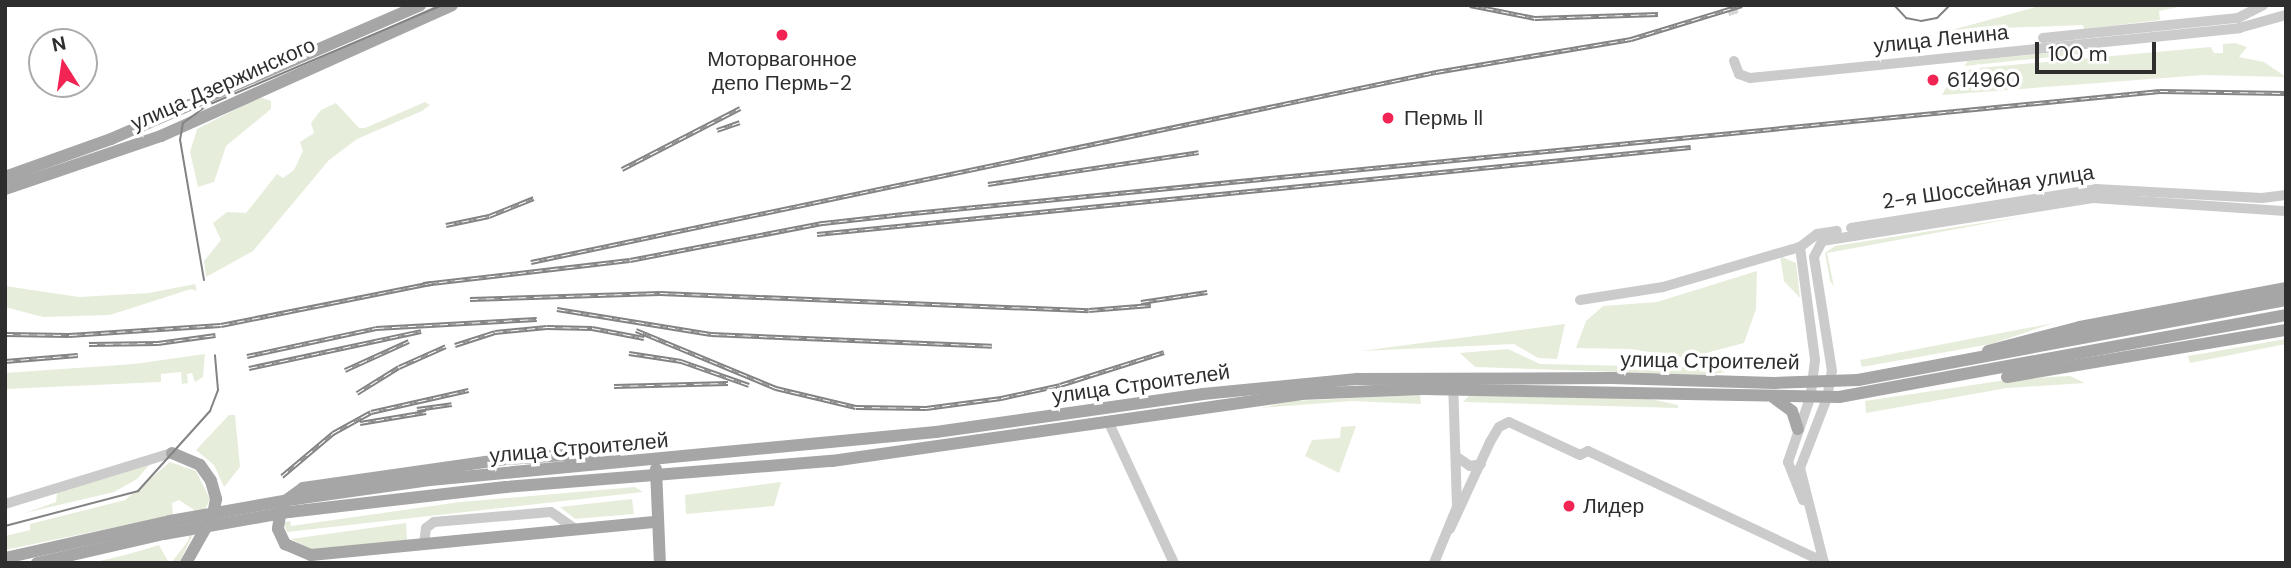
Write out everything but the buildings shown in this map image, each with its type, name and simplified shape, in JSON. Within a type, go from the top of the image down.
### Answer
[{"type":"main road","name":"улица Дзержинского","points":[[5,177],[111,139],[419,5]]},
{"type":"main road","name":"улица Дзержинского","points":[[5,189],[161,136],[429,10],[452,5]]},
{"type":"main road","points":[[1916,371],[2080,327],[2286,288]]},
{"type":"main road","name":"улица Строителей","points":[[37,563],[164,534],[289,512],[506,487],[655,477],[856,458],[1300,394],[1453,383],[1831,382],[1916,371],[2286,300]]},
{"type":"main road","name":"улица Строителей","points":[[5,558],[170,521],[295,499],[629,461],[965,429],[1227,391],[1357,379],[1774,398],[1827,398],[1919,385],[2286,315]]},
{"type":"main road","points":[[1919,385],[2061,371],[2286,330]]},
{"type":"main road","points":[[1774,398],[1792,411],[1798,429]]},
{"type":"main road","points":[[172,453],[200,466],[211,481],[216,499],[213,515],[186,563]]},
{"type":"main road","points":[[629,461],[565,454],[380,476],[303,488],[278,512],[285,544],[310,555],[656,522]]},
{"type":"main road","points":[[657,459],[656,522],[660,563]]},
{"type":"main road","points":[[69,563],[146,538]]},
{"type":"street","points":[[2043,38],[2238,18],[2263,5]]},
{"type":"street","name":"улица Ленина","points":[[1734,61],[1739,74],[1750,78],[2239,28],[2286,15]]},
{"type":"street","name":"2-я Шоссейная улица","points":[[1580,300],[1662,288],[1800,247],[1817,234],[2046,194],[2096,188],[2273,199],[2286,195]]},
{"type":"street","points":[[1824,562],[1800,468],[1831,382],[1830,335],[1814,257],[1822,241],[2093,198],[2286,211]]},
{"type":"street","points":[[1800,247],[1814,339],[1812,383],[1810,398],[1788,462],[1795,487],[1812,516]]},
{"type":"street","points":[[1450,529],[1458,478],[1453,383]]},
{"type":"street","points":[[1108,421],[1174,563]]},
{"type":"street","points":[[1447,563],[1436,560],[1481,464],[1504,423],[1520,425],[1580,455],[1588,451],[1824,562]]},
{"type":"street","points":[[5,504],[172,453]]},
{"type":"street","points":[[1457,457],[1471,467],[1481,464]]},
{"type":"street","points":[[1458,478],[1466,473],[1475,478]]},
{"type":"street","points":[[424,544],[426,528],[434,522],[551,512],[575,529]]},
{"type":"green space","points":[[2043,5],[2188,5],[2159,11],[2160,20],[2084,29],[2083,25],[1952,30]]},
{"type":"green space","points":[[2235,43],[2247,47],[2239,57],[2264,62],[2286,77],[2203,75],[1942,95],[1954,73],[1978,68],[2211,47],[2214,53],[2223,53],[2223,44]]},
{"type":"green space","points":[[2081,50],[2081,54],[1964,66],[1968,61]]},
{"type":"green space","points":[[260,97],[271,101],[271,109],[226,146],[214,182],[198,187],[190,152],[197,129]]},
{"type":"green space","points":[[425,102],[430,105],[422,111],[357,139],[329,160],[253,251],[206,277],[204,261],[221,240],[213,223],[227,212],[246,213],[277,174],[283,178],[294,170],[303,151],[300,142],[314,133],[311,123],[321,110],[336,103],[359,128],[365,128]]},
{"type":"green space","points":[[2027,216],[1827,253],[1834,286],[1830,281],[1825,253],[1835,246]]},
{"type":"green space","points":[[1780,256],[1796,263],[1800,298],[1784,281]]},
{"type":"green space","points":[[1757,271],[1756,309],[1744,343],[1687,358],[1631,349],[1576,348],[1586,321],[1603,306],[1657,302]]},
{"type":"green space","points":[[195,284],[197,291],[191,289],[110,315],[43,317],[5,307],[5,286],[79,297],[149,293]]},
{"type":"green space","points":[[2054,323],[1991,344],[1862,367],[1860,360]]},
{"type":"green space","points":[[1565,324],[1557,359],[1538,358],[1514,344],[1361,351]]},
{"type":"green space","points":[[2286,339],[2286,344],[2190,363],[2188,356]]},
{"type":"green space","points":[[1508,349],[1540,364],[1725,368],[1725,372],[1708,375],[1475,367],[1460,353]]},
{"type":"green space","points":[[205,354],[203,377],[195,382],[192,373],[187,374],[188,383],[182,384],[181,372],[161,374],[161,382],[5,389],[5,373],[134,364]]},
{"type":"green space","points":[[2070,376],[2085,383],[2007,388],[1866,413],[1865,401],[2013,379]]},
{"type":"green space","points":[[1471,394],[1646,398],[1678,405],[1678,408],[1463,402]]},
{"type":"green space","points":[[1420,395],[1421,404],[1352,401],[1260,408],[1292,401]]},
{"type":"green space","points":[[229,415],[235,415],[240,467],[224,487],[214,465],[196,450]]},
{"type":"green space","points":[[1356,426],[1339,473],[1305,456],[1312,440],[1340,438],[1341,427]]},
{"type":"green space","points":[[170,462],[196,471],[210,499],[179,563],[171,563],[188,541],[194,510],[179,500],[172,503],[173,515],[5,550],[5,536],[30,530],[30,524],[125,500]]},
{"type":"green space","points":[[151,463],[137,479],[114,492],[25,513],[56,502],[57,493]]},
{"type":"green space","points":[[781,482],[774,506],[686,514],[685,495]]},
{"type":"green space","points":[[635,487],[643,492],[287,532],[284,522],[290,521],[291,526],[460,502]]},
{"type":"green space","points":[[632,499],[634,514],[575,519],[560,507]]},
{"type":"green space","points":[[406,523],[407,540],[313,550],[291,539]]},
{"type":"green space","points":[[159,545],[169,563],[91,563],[129,554]]},
{"type":"tunnel","points":[[1731,5],[1735,18]]},
{"type":"tram line","points":[[204,280],[180,140],[183,123],[208,105],[442,5]]},
{"type":"tram line","points":[[1894,5],[1906,18],[1921,21],[1937,18],[1950,5]]},
{"type":"tram line","points":[[5,526],[138,491],[210,411],[218,390],[215,355]]},
{"type":"railway","points":[[1470,5],[1535,18],[1658,14]]},
{"type":"railway","points":[[531,262],[1436,72],[1631,39],[1742,5]]},
{"type":"railway","points":[[423,284],[630,260],[823,223],[903,214],[2160,91],[2286,93]]},
{"type":"railway","points":[[622,169],[740,108]]},
{"type":"railway","points":[[717,130],[740,122]]},
{"type":"railway","points":[[817,234],[1691,147]]},
{"type":"railway","points":[[988,184],[1199,152]]},
{"type":"railway","points":[[446,225],[489,216],[534,198]]},
{"type":"railway","points":[[5,334],[69,335],[221,325],[432,283]]},
{"type":"railway","points":[[1141,302],[1207,292]]},
{"type":"railway","points":[[470,299],[660,293],[1089,310],[1151,305]]},
{"type":"railway","points":[[557,309],[711,334],[992,346]]},
{"type":"railway","points":[[247,356],[376,328],[537,319]]},
{"type":"railway","points":[[455,345],[495,332],[547,327],[592,328],[644,338]]},
{"type":"railway","points":[[636,330],[776,388],[856,407],[926,408],[1001,398],[1060,385],[1164,352]]},
{"type":"railway","points":[[249,368],[421,331]]},
{"type":"railway","points":[[89,344],[158,343],[215,335]]},
{"type":"railway","points":[[345,370],[409,341]]},
{"type":"railway","points":[[357,393],[399,367],[446,346]]},
{"type":"railway","points":[[629,353],[681,361],[749,385]]},
{"type":"railway","points":[[5,361],[78,355]]},
{"type":"railway","points":[[614,386],[728,383]]},
{"type":"railway","points":[[282,476],[333,433],[371,412],[469,390]]},
{"type":"railway","points":[[417,409],[452,404]]},
{"type":"railway","points":[[360,423],[426,412]]},
{"type":"place","name":"Моторвагонное депо Пермь-2","points":[[782,35]]},
{"type":"place","name":"614960","points":[[1933,80]]},
{"type":"place","name":"Пермь II","points":[[1388,118]]},
{"type":"place","name":"Лидер","points":[[1569,506]]}]
